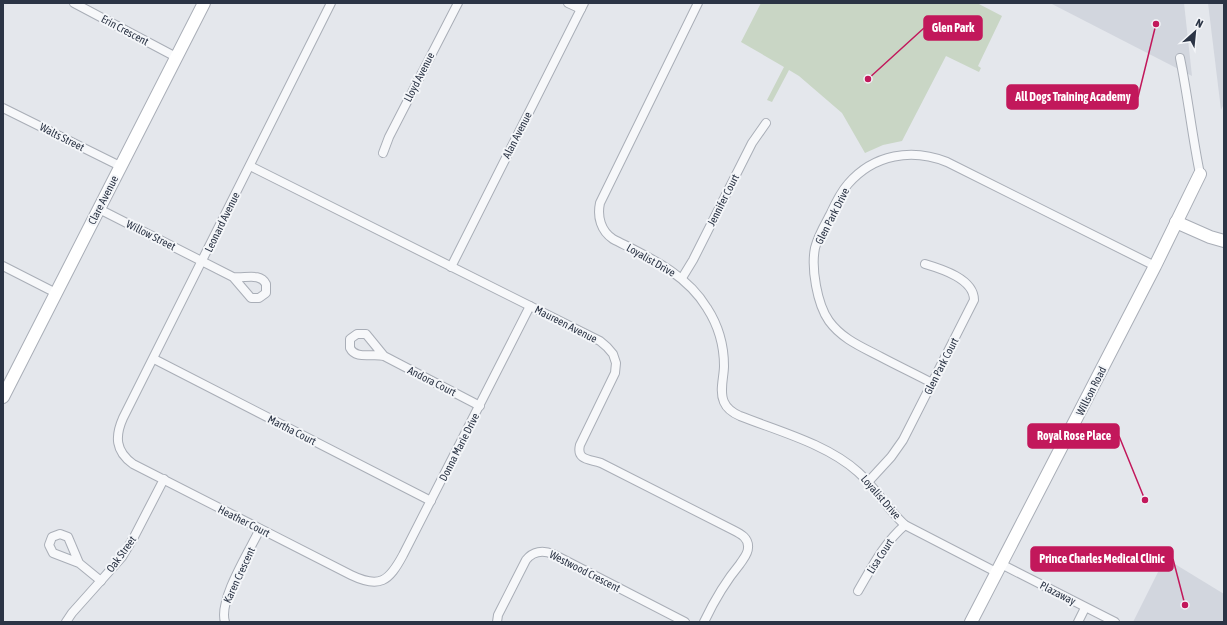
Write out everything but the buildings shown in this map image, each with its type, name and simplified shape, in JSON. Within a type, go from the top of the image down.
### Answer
[{"type":"street","name":"Clare Avenue","points":[[3,397],[204,3]]},
{"type":"street","name":"Leonard Avenue","points":[[118,443],[119,427],[331,3]]},
{"type":"street","name":"Lloyd Avenue","points":[[383,153],[389,137],[458,3]]},
{"type":"street","points":[[568,3],[583,6]]},
{"type":"street","name":"Loyalist Drive","points":[[698,3],[605,193],[599,208],[600,224],[609,236],[658,262],[682,278],[708,308],[722,345],[724,364],[722,395],[728,408],[740,416],[821,448],[850,465],[868,482],[905,525],[999,568]]},
{"type":"street","name":"Erin Crescent","points":[[79,4],[176,57]]},
{"type":"street","name":"Alan Avenue","points":[[451,267],[583,6]]},
{"type":"street","points":[[1180,58],[1200,174]]},
{"type":"street","name":"Walts Street","points":[[3,108],[120,166]]},
{"type":"street","name":"Jennifer Court","points":[[682,278],[693,260],[752,143],[766,123]]},
{"type":"street","name":"Glen Park Drive","points":[[932,383],[844,336],[828,320],[819,299],[814,258],[818,239],[841,193],[857,174],[868,166],[887,158],[907,154],[921,154],[935,157],[954,165],[1155,266]]},
{"type":"street","name":"Maureen Avenue","points":[[250,166],[530,306],[604,344],[610,350],[615,359],[616,368],[614,377],[580,444],[580,452],[583,457],[588,460],[601,463],[737,532],[746,539],[748,547],[747,555],[720,591],[704,622]]},
{"type":"street","name":"Willson Road","points":[[971,622],[1155,266],[1200,174]]},
{"type":"street","name":"Willow Street","points":[[99,209],[233,277]]},
{"type":"street","points":[[1176,222],[1210,237],[1224,241]]},
{"type":"street","name":"Glen Park Court","points":[[868,482],[900,444],[972,306],[974,297],[971,288],[948,272],[925,264]]},
{"type":"street","points":[[3,266],[56,293]]},
{"type":"street","name":"Donna Marie Drive","points":[[381,581],[396,570],[530,306]]},
{"type":"street","name":"Andora Court","points":[[384,356],[480,406]]},
{"type":"street","name":"Martha Court","points":[[154,358],[431,501]]},
{"type":"street","name":"Heather Court","points":[[118,443],[122,453],[129,460],[164,479],[362,580],[372,582],[381,581]]},
{"type":"street","name":"Oak Street","points":[[66,622],[72,613],[116,564],[128,547],[164,479]]},
{"type":"street","name":"Lisa Court","points":[[858,591],[888,542],[905,525]]},
{"type":"street","name":"Karen Crescent","points":[[224,622],[224,608],[231,587],[260,529]]},
{"type":"street","name":"Westwood Crescent","points":[[497,622],[498,615],[524,563],[533,553],[543,551],[552,554],[685,622]]},
{"type":"street","points":[[79,563],[101,581]]},
{"type":"street","name":"Plazaway","points":[[999,568],[1115,622]]},
{"type":"street","points":[[1078,622],[1086,608]]},
{"type":"shaded area","points":[[1050,3],[1184,3],[1192,76]]},
{"type":"shaded area","points":[[1208,3],[1224,3],[1224,104],[1221,110]]},
{"type":"shaded area","points":[[1165,558],[1224,594],[1224,622],[1133,622]]},
{"type":"green space","points":[[761,3],[977,3],[1002,16],[978,66],[981,68],[979,72],[946,56],[902,141],[883,145],[865,153],[842,113],[799,76],[789,70],[772,102],[767,100],[784,67],[741,42]]},
{"type":"place","name":"All Dogs Training Academy","points":[[1156,24]]},
{"type":"place","name":"Glen Park","points":[[868,79]]},
{"type":"place","name":"Royal Rose Place","points":[[1145,500]]},
{"type":"place","name":"Prince Charles Medical Clinic","points":[[1185,605]]}]
